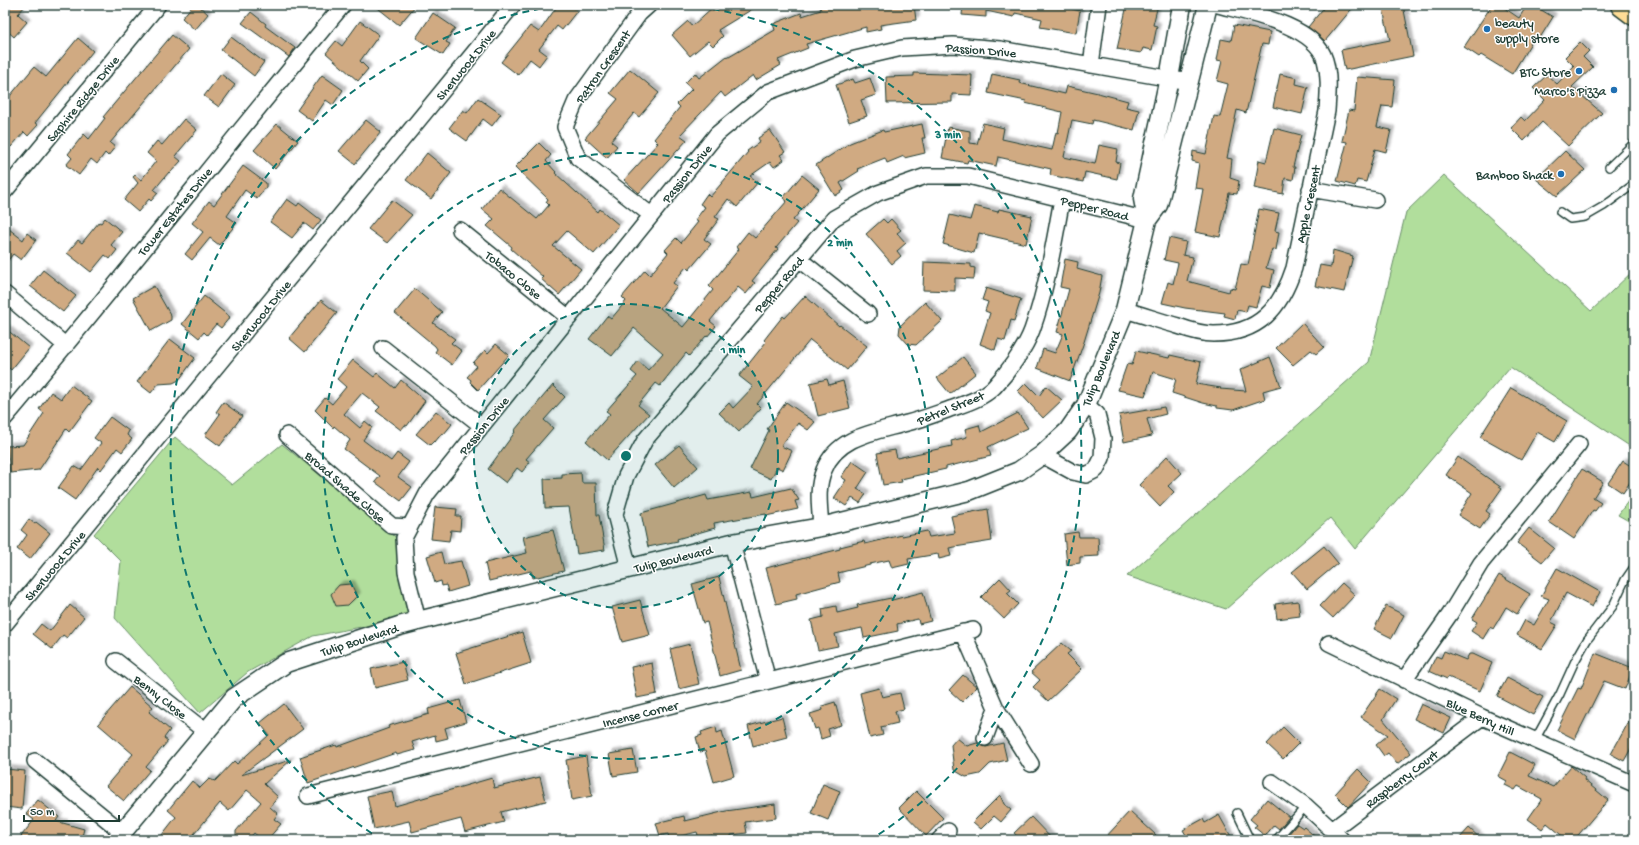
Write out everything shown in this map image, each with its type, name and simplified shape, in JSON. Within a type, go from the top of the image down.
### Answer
[{"type":"highway","points":[[1622,5],[1634,14]]},
{"type":"street","name":"Saphire Ridge Drive","points":[[5,191],[158,5]]},
{"type":"street","name":"Tower Estates Drive","points":[[5,418],[66,346],[245,123],[343,5]]},
{"type":"street","name":"Sherwood Drive","points":[[5,624],[513,5]]},
{"type":"street","name":"Patron Crescent","points":[[649,5],[639,14],[576,101],[565,127],[578,158],[651,216]]},
{"type":"street","points":[[1091,65],[1099,5]]},
{"type":"street","name":"Tulip Boulevard","points":[[1148,220],[1143,199],[1169,78],[1182,5]]},
{"type":"street","name":"Tulip Boulevard","points":[[119,836],[234,698],[286,663],[398,626],[732,543],[821,527],[969,491],[1019,471],[1042,455],[1068,431],[1086,405],[1125,310],[1148,220],[1158,205],[1208,5]]},
{"type":"street","name":"Apple Crescent","points":[[1125,310],[1198,332],[1213,334],[1234,332],[1258,323],[1270,313],[1280,301],[1288,286],[1294,268],[1327,111],[1329,89],[1325,58],[1319,48],[1308,36],[1295,29],[1251,13],[1218,5]]},
{"type":"street","name":"Passion Drive","points":[[418,621],[406,572],[404,538],[427,494],[717,134],[768,92],[855,59],[902,48],[953,45],[1000,49],[1188,82]]},
{"type":"street","name":"Pepper Road","points":[[629,568],[615,514],[626,476],[645,440],[834,218],[878,193],[926,176],[968,176],[1148,220]]},
{"type":"street","points":[[1310,189],[1375,200]]},
{"type":"street","name":"Petrel Street","points":[[821,527],[820,483],[823,471],[831,456],[852,440],[877,431],[908,423],[977,399],[992,389],[1014,362],[1032,330],[1046,279],[1062,199]]},
{"type":"street","name":"Tobaco Close","points":[[460,230],[569,318]]},
{"type":"street","points":[[799,259],[868,314]]},
{"type":"street","points":[[5,294],[66,346]]},
{"type":"street","points":[[383,348],[482,426]]},
{"type":"street","points":[[1042,455],[1073,472],[1086,475],[1096,470],[1102,458],[1103,438],[1097,414],[1086,405]]},
{"type":"street","name":"Broad Shade Close","points":[[287,435],[392,526],[410,527]]},
{"type":"street","points":[[1404,680],[1450,614],[1481,563],[1579,444]]},
{"type":"street","points":[[732,543],[768,681]]},
{"type":"street","name":"Incense Corner","points":[[308,796],[968,631],[996,708]]},
{"type":"street","name":"Blue Berry Hill","points":[[1329,643],[1482,717],[1634,784]]},
{"type":"street","name":"Benny Close","points":[[116,661],[206,732]]},
{"type":"street","points":[[985,738],[996,708]]},
{"type":"street","points":[[996,708],[1031,764]]},
{"type":"street","name":"Raspberry Court","points":[[1337,835],[1482,717]]},
{"type":"street","points":[[35,761],[119,836]]},
{"type":"street","points":[[1272,782],[1306,806],[1337,835]]},
{"type":"lane","points":[[1609,167],[1634,143]]},
{"type":"lane","points":[[1560,212],[1570,219],[1585,217],[1604,206],[1634,184]]},
{"type":"lane","points":[[1535,740],[1587,640],[1614,606],[1625,580],[1634,567]]},
{"type":"lane","points":[[1276,840],[1306,806]]},
{"type":"lane","points":[[1237,813],[1250,840]]},
{"type":"green space","points":[[1444,175],[1591,311],[1634,270],[1634,449],[1510,367],[1355,549],[1330,518],[1226,609],[1127,576],[1369,362],[1406,212]]},
{"type":"green space","points":[[175,437],[232,485],[282,444],[398,539],[409,618],[313,636],[248,672],[200,713],[115,618],[121,561],[94,534]]},
{"type":"green space","points":[[1634,493],[1634,524],[1618,515]]},
{"type":"building","points":[[5,5],[26,5],[18,14],[27,22],[14,37],[5,29]]},
{"type":"building","points":[[193,5],[198,5],[208,14],[195,30],[182,18]]},
{"type":"building","points":[[374,5],[416,5],[399,25]]},
{"type":"building","points":[[558,5],[572,5],[577,11],[562,30],[557,26],[539,49],[547,55],[539,66],[530,59],[518,75],[501,62],[530,26],[539,32]]},
{"type":"building","points":[[715,5],[759,5],[718,30],[723,36],[713,46],[708,41],[690,56],[672,35],[688,21],[692,26]]},
{"type":"building","points":[[819,5],[914,5],[916,20],[880,25],[881,29],[866,32],[866,27],[806,44],[808,48],[778,60],[781,65],[756,80],[753,75],[725,97],[721,92],[680,135],[687,140],[639,193],[624,180],[658,143],[654,139],[680,107],[677,104],[692,89],[685,83],[695,73],[699,78],[727,56],[729,57],[775,30],[773,24],[801,13],[802,16],[821,10]]},
{"type":"building","points":[[963,5],[1072,5],[1072,9],[1080,11],[1076,33],[1040,27],[1042,19],[1015,13],[1014,17],[986,11],[986,17],[962,15]]},
{"type":"building","points":[[1127,5],[1158,5],[1153,25],[1157,26],[1152,50],[1143,48],[1141,53],[1117,49]]},
{"type":"building","points":[[1326,5],[1355,5],[1325,41],[1308,27]]},
{"type":"building","points":[[1382,5],[1403,5],[1413,56],[1345,70],[1341,50],[1390,40]]},
{"type":"building","points":[[1492,5],[1500,5],[1519,18],[1527,5],[1533,5],[1553,17],[1538,41],[1534,38],[1512,74],[1481,55],[1479,57],[1464,47]]},
{"type":"building","points":[[251,12],[266,24],[265,26],[295,48],[289,57],[242,23]]},
{"type":"building","points":[[433,13],[455,28],[446,42],[450,44],[443,55],[416,38]]},
{"type":"building","points":[[360,21],[379,35],[360,61],[368,69],[358,81],[326,53],[336,41],[342,46]]},
{"type":"building","points":[[1234,25],[1270,32],[1268,45],[1262,44],[1246,113],[1237,110],[1227,158],[1232,159],[1230,178],[1239,181],[1237,194],[1229,193],[1220,237],[1195,232],[1203,189],[1195,188],[1199,163],[1192,161],[1193,151],[1206,154],[1214,116],[1220,117],[1228,84],[1217,81],[1222,61],[1217,60],[1221,39],[1231,41]]},
{"type":"building","points":[[172,35],[189,49],[110,143],[115,147],[108,156],[105,153],[97,164],[91,159],[79,175],[66,165],[72,158],[68,154],[84,134],[89,139],[105,118],[103,117]]},
{"type":"building","points":[[231,37],[264,62],[254,76],[221,50]]},
{"type":"building","points":[[78,38],[93,51],[35,123],[38,125],[28,136],[24,132],[11,147],[5,142],[5,102],[34,67],[46,77]]},
{"type":"building","points":[[1580,42],[1589,51],[1583,57],[1593,67],[1572,87],[1602,113],[1568,146],[1542,122],[1524,141],[1511,128],[1521,117],[1525,121],[1545,100],[1533,88],[1547,75],[1557,84],[1574,66],[1565,57]]},
{"type":"building","points":[[630,69],[659,93],[639,117],[634,113],[611,141],[617,146],[607,158],[585,138],[618,99],[610,93]]},
{"type":"building","points":[[914,73],[972,75],[971,95],[952,94],[952,102],[887,103],[886,77],[914,76]]},
{"type":"building","points":[[221,74],[235,85],[219,107],[204,96]]},
{"type":"building","points":[[992,74],[1020,80],[1019,83],[1065,94],[1067,86],[1098,93],[1128,101],[1126,107],[1139,110],[1134,130],[1093,120],[1092,124],[1072,120],[1064,157],[1095,164],[1099,145],[1118,149],[1116,162],[1120,163],[1117,179],[1085,172],[1083,182],[1050,175],[1051,169],[998,157],[996,166],[968,160],[967,163],[942,158],[948,127],[970,131],[970,143],[977,144],[983,123],[1004,128],[1002,139],[1052,150],[1056,132],[1058,133],[1062,112],[1025,103],[1026,101],[988,93]]},
{"type":"building","points":[[1280,74],[1297,78],[1296,84],[1308,87],[1302,114],[1273,107]]},
{"type":"building","points":[[322,75],[343,90],[333,105],[326,100],[312,121],[297,110]]},
{"type":"building","points":[[1357,77],[1395,80],[1392,107],[1382,106],[1377,127],[1391,130],[1386,152],[1375,149],[1366,182],[1357,180],[1355,186],[1337,181],[1347,142],[1342,141],[1349,110],[1354,111]]},
{"type":"building","points":[[870,78],[876,95],[861,100],[867,116],[849,122],[836,85],[853,79],[855,83]]},
{"type":"building","points":[[478,98],[501,114],[492,126],[483,119],[467,141],[449,128],[463,110],[467,113]]},
{"type":"building","points":[[184,119],[197,130],[175,156],[181,161],[170,173],[169,172],[154,190],[158,193],[151,201],[149,199],[138,212],[124,200],[138,183],[133,177],[135,175],[141,180],[156,161],[147,153],[157,141],[162,145]]},
{"type":"building","points":[[366,120],[381,132],[355,164],[339,151]]},
{"type":"building","points":[[277,124],[298,141],[275,169],[254,150]]},
{"type":"building","points":[[922,124],[925,138],[922,138],[925,153],[904,158],[904,156],[887,163],[885,158],[857,169],[859,171],[840,183],[844,190],[835,196],[816,165],[850,143],[883,130],[884,132]]},
{"type":"building","points":[[1274,128],[1301,135],[1293,167],[1295,167],[1293,180],[1285,178],[1283,194],[1254,188],[1259,160],[1266,162]]},
{"type":"building","points":[[770,130],[785,152],[780,155],[784,160],[774,167],[770,162],[750,176],[758,182],[737,207],[728,199],[715,217],[719,219],[704,239],[711,244],[689,270],[686,267],[673,283],[677,286],[660,308],[683,327],[713,290],[709,286],[739,249],[736,247],[748,232],[755,238],[787,201],[783,198],[802,175],[819,189],[793,220],[797,223],[776,248],[778,249],[752,281],[755,283],[746,294],[738,287],[710,321],[716,326],[707,337],[706,336],[689,356],[686,353],[660,386],[656,383],[638,405],[649,414],[607,460],[586,441],[610,414],[606,411],[637,376],[631,371],[638,361],[648,370],[663,353],[634,328],[612,356],[589,339],[607,316],[611,319],[626,301],[622,297],[645,270],[650,275],[668,253],[665,250],[676,238],[681,243],[698,222],[695,220],[705,207],[700,204],[707,194],[710,197],[748,152],[747,151],[760,142],[758,138]]},
{"type":"building","points":[[539,143],[551,155],[546,161],[556,172],[555,173],[598,212],[600,209],[619,225],[594,254],[567,231],[553,246],[581,269],[559,295],[541,279],[543,277],[511,249],[512,247],[487,226],[494,219],[482,209],[499,188],[537,219],[549,205],[546,202],[548,199],[515,167]]},
{"type":"building","name":"Bamboo Shack","points":[[1565,151],[1585,170],[1557,196],[1536,179]]},
{"type":"building","points":[[427,153],[451,173],[431,199],[406,180]]},
{"type":"building","points":[[243,166],[266,183],[266,187],[257,199],[245,190],[227,216],[237,223],[219,245],[210,238],[192,260],[185,254],[203,232],[192,223],[209,201],[214,205]]},
{"type":"building","points":[[287,199],[297,206],[299,203],[321,220],[313,230],[304,223],[292,238],[270,222]]},
{"type":"building","points":[[392,200],[412,215],[387,243],[368,229]]},
{"type":"building","points":[[974,206],[998,212],[999,209],[1032,216],[1026,244],[979,233],[974,253],[943,244],[950,215],[970,220]]},
{"type":"building","points":[[1259,209],[1279,213],[1275,231],[1279,232],[1276,250],[1272,249],[1266,268],[1274,270],[1270,288],[1262,286],[1256,307],[1248,305],[1246,312],[1237,310],[1235,319],[1224,316],[1225,313],[1185,308],[1162,303],[1168,282],[1173,284],[1178,263],[1164,260],[1169,238],[1186,242],[1183,255],[1193,257],[1187,281],[1229,292],[1230,288],[1235,289],[1241,264],[1248,265]]},
{"type":"building","points":[[105,218],[122,232],[111,245],[117,250],[110,259],[105,255],[91,272],[67,253],[78,240],[82,243],[99,222],[101,223]]},
{"type":"building","points":[[883,219],[887,223],[891,219],[901,230],[897,233],[906,243],[897,251],[901,256],[892,264],[866,234]]},
{"type":"building","points":[[9,229],[23,240],[27,233],[36,240],[21,260],[13,254],[5,264],[5,235]]},
{"type":"building","points":[[1333,250],[1353,256],[1344,292],[1315,286],[1320,265],[1331,267]]},
{"type":"building","points":[[1065,259],[1078,262],[1077,269],[1102,276],[1099,293],[1070,381],[1037,368],[1043,349],[1055,353],[1063,334],[1057,332],[1069,289],[1060,287]]},
{"type":"building","points":[[924,262],[971,264],[971,267],[975,268],[974,279],[955,278],[955,291],[923,290]]},
{"type":"building","points":[[43,270],[76,296],[63,312],[30,286]]},
{"type":"building","points":[[154,286],[171,316],[171,320],[151,331],[133,298]]},
{"type":"building","points":[[986,288],[1021,299],[1014,321],[1011,320],[1005,341],[998,339],[995,350],[980,344],[990,313],[985,311],[988,302],[982,300]]},
{"type":"building","points":[[415,289],[442,312],[433,323],[455,339],[451,343],[462,351],[452,365],[435,352],[437,349],[435,346],[395,313]]},
{"type":"building","points":[[204,296],[230,317],[221,328],[216,324],[207,335],[204,332],[199,338],[182,324]]},
{"type":"building","points":[[805,296],[839,326],[840,325],[867,346],[847,370],[810,340],[757,404],[761,408],[739,432],[719,413],[729,403],[733,408],[753,387],[739,376],[766,342],[764,340],[783,316],[785,318]]},
{"type":"building","points":[[321,300],[337,313],[305,352],[289,338]]},
{"type":"building","points":[[925,302],[942,321],[916,345],[908,344],[899,334],[900,326]]},
{"type":"building","points":[[1302,323],[1324,347],[1316,354],[1311,350],[1293,365],[1276,348]]},
{"type":"building","points":[[5,328],[29,348],[11,370],[5,365]]},
{"type":"building","points":[[170,339],[195,358],[179,380],[173,383],[158,384],[151,393],[137,382]]},
{"type":"building","points":[[496,344],[509,355],[478,390],[467,377],[477,366],[473,363],[485,350],[488,353]]},
{"type":"building","points":[[1136,351],[1169,358],[1170,355],[1201,362],[1196,384],[1221,388],[1220,389],[1246,391],[1240,370],[1270,357],[1281,386],[1263,391],[1265,399],[1233,410],[1217,408],[1217,406],[1172,393],[1176,379],[1153,372],[1145,396],[1118,390],[1127,364],[1132,365]]},
{"type":"building","points":[[963,357],[976,373],[950,394],[937,378]]},
{"type":"building","points":[[353,360],[374,377],[377,373],[395,388],[401,380],[425,401],[407,426],[405,425],[401,430],[376,411],[380,407],[362,393],[344,414],[360,428],[365,421],[372,427],[363,440],[391,461],[397,453],[409,462],[398,477],[412,487],[401,501],[375,482],[380,476],[344,449],[350,440],[334,426],[333,428],[315,410],[325,398],[332,404],[346,387],[337,379]]},
{"type":"building","points":[[827,379],[829,385],[843,381],[850,408],[818,416],[810,383]]},
{"type":"building","points":[[1026,383],[1039,396],[1046,386],[1062,400],[1043,418],[1018,391]]},
{"type":"building","points":[[71,385],[92,401],[69,432],[66,429],[39,470],[10,473],[7,446],[23,445],[44,413],[39,409],[51,392],[61,399]]},
{"type":"building","points":[[553,385],[565,397],[544,420],[553,428],[526,459],[530,462],[522,472],[517,468],[506,483],[488,469],[515,432],[514,431]]},
{"type":"building","points":[[1511,388],[1567,421],[1555,442],[1537,432],[1521,460],[1480,437]]},
{"type":"building","points":[[223,402],[242,416],[220,446],[205,435],[220,414],[216,412]]},
{"type":"building","points":[[786,402],[815,422],[808,430],[798,423],[781,446],[792,451],[783,470],[777,467],[771,479],[750,469],[769,430],[767,429]]},
{"type":"building","points":[[1164,407],[1166,414],[1147,419],[1152,436],[1124,442],[1119,415]]},
{"type":"building","points":[[436,411],[452,424],[444,434],[442,433],[435,442],[434,441],[430,445],[416,434]]},
{"type":"building","points":[[1018,413],[1028,428],[988,447],[991,456],[946,467],[946,469],[901,479],[902,482],[883,485],[877,453],[895,450],[897,458],[952,446],[951,441],[967,437],[965,429],[979,425],[981,432]]},
{"type":"building","points":[[110,417],[129,431],[127,435],[132,439],[122,452],[117,448],[101,470],[98,467],[75,500],[58,488],[74,466],[81,470],[101,443],[94,438]]},
{"type":"building","points":[[679,445],[698,467],[674,488],[655,465]]},
{"type":"building","points":[[1167,456],[1182,473],[1168,486],[1174,492],[1160,507],[1139,485]]},
{"type":"building","points":[[1458,457],[1502,488],[1486,511],[1490,514],[1480,529],[1458,515],[1472,493],[1446,475]]},
{"type":"building","points":[[852,461],[868,472],[857,489],[866,494],[860,503],[852,498],[846,506],[834,498],[846,480],[841,477]]},
{"type":"building","points":[[1623,461],[1634,468],[1634,476],[1623,493],[1608,483]]},
{"type":"building","points":[[1582,469],[1603,482],[1593,498],[1601,503],[1595,511],[1593,510],[1574,539],[1549,522]]},
{"type":"building","points":[[581,473],[582,483],[596,483],[597,515],[599,515],[605,550],[577,554],[569,507],[545,508],[544,479],[562,478],[562,474]]},
{"type":"building","points":[[791,488],[799,500],[795,501],[798,509],[766,516],[766,514],[714,523],[715,528],[677,539],[678,541],[648,547],[641,513],[706,495],[708,500],[752,492],[753,497]]},
{"type":"building","points":[[435,507],[457,509],[456,516],[461,516],[460,531],[451,530],[449,541],[431,539]]},
{"type":"building","points":[[988,509],[992,541],[949,548],[951,556],[939,559],[938,554],[908,559],[909,564],[892,568],[889,560],[838,573],[840,582],[796,594],[797,599],[776,604],[766,568],[840,549],[840,547],[864,541],[865,544],[902,535],[927,531],[929,537],[955,533],[951,516]]},
{"type":"building","points":[[29,519],[35,524],[36,522],[50,533],[30,559],[17,549],[27,535],[21,530]]},
{"type":"building","points":[[1529,528],[1554,548],[1542,562],[1517,543]]},
{"type":"building","points":[[553,530],[564,571],[533,578],[531,571],[489,581],[485,563],[527,553],[523,537]]},
{"type":"building","points":[[1078,532],[1079,537],[1098,537],[1099,556],[1080,557],[1080,563],[1067,565],[1064,534]]},
{"type":"building","points":[[1324,546],[1338,563],[1307,589],[1292,572]]},
{"type":"building","points":[[441,552],[444,564],[461,561],[468,586],[448,592],[446,585],[442,586],[441,581],[435,583],[427,556]]},
{"type":"building","points":[[1557,568],[1600,592],[1592,607],[1566,593],[1551,622],[1557,625],[1542,649],[1517,635],[1525,620],[1534,625],[1549,599],[1541,596]]},
{"type":"building","points":[[1499,575],[1530,594],[1517,614],[1506,607],[1493,629],[1490,627],[1483,639],[1471,631],[1477,622],[1472,619]]},
{"type":"building","points":[[719,577],[741,670],[720,676],[707,622],[703,623],[692,584]]},
{"type":"building","points":[[1000,578],[1011,590],[1007,593],[1018,604],[1004,619],[981,597]]},
{"type":"building","points":[[1342,583],[1355,595],[1333,618],[1320,606]]},
{"type":"building","points":[[351,584],[357,596],[348,605],[336,606],[331,594],[339,585]]},
{"type":"building","points":[[923,592],[931,621],[919,624],[918,619],[897,624],[898,631],[864,638],[862,628],[835,634],[838,646],[818,650],[811,620],[823,617],[822,609],[836,606],[837,613],[858,608],[857,605],[891,598],[892,600]]},
{"type":"building","points":[[640,600],[650,635],[622,642],[612,607]]},
{"type":"building","points":[[1298,601],[1300,616],[1277,619],[1275,604]]},
{"type":"building","points":[[70,605],[84,617],[67,638],[63,635],[52,649],[33,634],[41,624],[50,631]]},
{"type":"building","points":[[1386,606],[1404,615],[1392,638],[1374,629]]},
{"type":"building","points":[[522,632],[531,663],[466,684],[456,653]]},
{"type":"building","points":[[1062,643],[1071,651],[1067,654],[1082,669],[1048,701],[1033,687],[1040,680],[1031,672]]},
{"type":"building","points":[[690,644],[699,684],[679,689],[670,649]]},
{"type":"building","points":[[1444,651],[1466,660],[1469,654],[1473,654],[1492,663],[1480,691],[1448,677],[1447,679],[1429,671],[1436,656],[1441,658]]},
{"type":"building","points":[[1595,653],[1633,668],[1625,689],[1604,681],[1575,739],[1557,730],[1578,688],[1581,689]]},
{"type":"building","points":[[403,662],[408,680],[375,688],[371,669]]},
{"type":"building","points":[[652,663],[657,694],[637,698],[631,667]]},
{"type":"building","points":[[963,675],[977,687],[962,702],[949,690]]},
{"type":"building","points":[[1507,678],[1543,697],[1533,715],[1497,696]]},
{"type":"building","points":[[130,687],[153,707],[149,712],[170,730],[164,738],[168,741],[146,767],[150,770],[124,801],[106,786],[133,754],[98,724]]},
{"type":"building","points":[[879,688],[882,697],[900,693],[904,709],[895,711],[898,723],[881,727],[883,735],[870,738],[860,693]]},
{"type":"building","points":[[1380,689],[1396,699],[1383,719],[1411,753],[1397,764],[1388,753],[1384,756],[1376,745],[1388,735],[1361,717]]},
{"type":"building","points":[[460,700],[466,722],[445,728],[448,738],[436,741],[435,735],[412,742],[415,750],[397,755],[396,753],[308,783],[300,757],[336,745],[337,747],[389,728],[388,726],[429,714],[428,709]]},
{"type":"building","points":[[835,702],[841,725],[828,729],[830,736],[821,739],[818,728],[815,729],[810,714],[823,710],[822,706]]},
{"type":"building","points":[[284,704],[303,729],[241,775],[291,760],[264,784],[278,797],[270,807],[278,814],[274,819],[281,824],[267,840],[262,840],[254,833],[248,840],[242,840],[236,835],[236,831],[261,802],[247,790],[229,811],[220,803],[189,840],[158,840],[176,817],[168,810],[192,781],[200,788],[209,779],[215,781],[234,761],[237,764],[269,735],[260,723]]},
{"type":"building","points":[[1421,704],[1451,718],[1444,733],[1414,719]]},
{"type":"building","points":[[1634,712],[1634,743],[1624,761],[1611,754]]},
{"type":"building","points":[[782,717],[787,737],[753,746],[748,726]]},
{"type":"building","points":[[716,727],[717,733],[722,731],[734,776],[714,782],[705,751],[700,752],[696,737],[702,735],[701,732]]},
{"type":"building","points":[[1283,727],[1299,743],[1283,759],[1267,744]]},
{"type":"building","points":[[957,738],[967,746],[977,743],[986,747],[1003,743],[1007,760],[990,764],[980,774],[966,777],[954,770],[951,745]]},
{"type":"building","points":[[633,750],[637,772],[613,776],[609,754]]},
{"type":"building","points":[[1510,752],[1535,765],[1529,776],[1553,787],[1571,766],[1585,778],[1584,780],[1608,800],[1574,840],[1567,840],[1547,823],[1542,829],[1528,819],[1542,799],[1518,786],[1515,790],[1505,785],[1507,781],[1498,776]]},
{"type":"building","points":[[586,756],[592,796],[572,800],[566,760]]},
{"type":"building","points":[[6,769],[25,771],[22,809],[5,807]]},
{"type":"building","points":[[1358,769],[1371,782],[1348,807],[1335,794]]},
{"type":"building","points":[[540,777],[546,801],[501,812],[504,822],[465,832],[461,819],[412,832],[409,821],[374,829],[367,796],[392,791],[395,806],[492,778],[494,788]]},
{"type":"building","points":[[823,784],[840,791],[828,820],[811,813]]},
{"type":"building","points":[[916,791],[943,818],[926,836],[899,808]]},
{"type":"building","points":[[1000,795],[1004,804],[1011,810],[1001,822],[994,816],[981,829],[973,822]]},
{"type":"building","points":[[1267,799],[1289,817],[1279,829],[1274,825],[1265,836],[1254,827],[1257,825],[1250,819]]},
{"type":"building","points":[[38,800],[59,817],[56,821],[84,829],[81,840],[18,840],[34,820],[26,814]]},
{"type":"building","points":[[775,804],[776,818],[745,822],[747,833],[731,835],[732,840],[713,840],[712,835],[699,839],[697,832],[669,839],[668,834],[660,836],[656,823],[684,816],[685,821],[726,811]]},
{"type":"building","points":[[1130,811],[1156,835],[1151,840],[1103,840]]},
{"type":"building","points":[[1219,815],[1233,840],[1189,840],[1183,830],[1203,819],[1205,823]]},
{"type":"building","points":[[1031,817],[1053,840],[1020,840],[1014,833]]},
{"type":"building","points":[[1297,824],[1303,828],[1304,827],[1319,840],[1292,840],[1287,836]]},
{"type":"building","points":[[1469,828],[1482,840],[1458,840]]},
{"type":"place","name":"beauty supply store","points":[[1487,29]]},
{"type":"place","name":"BTC Store","points":[[1579,71]]},
{"type":"place","name":"Marco's Pizza","points":[[1614,90]]},
{"type":"place","name":"Bamboo Shack","points":[[1561,174]]}]
